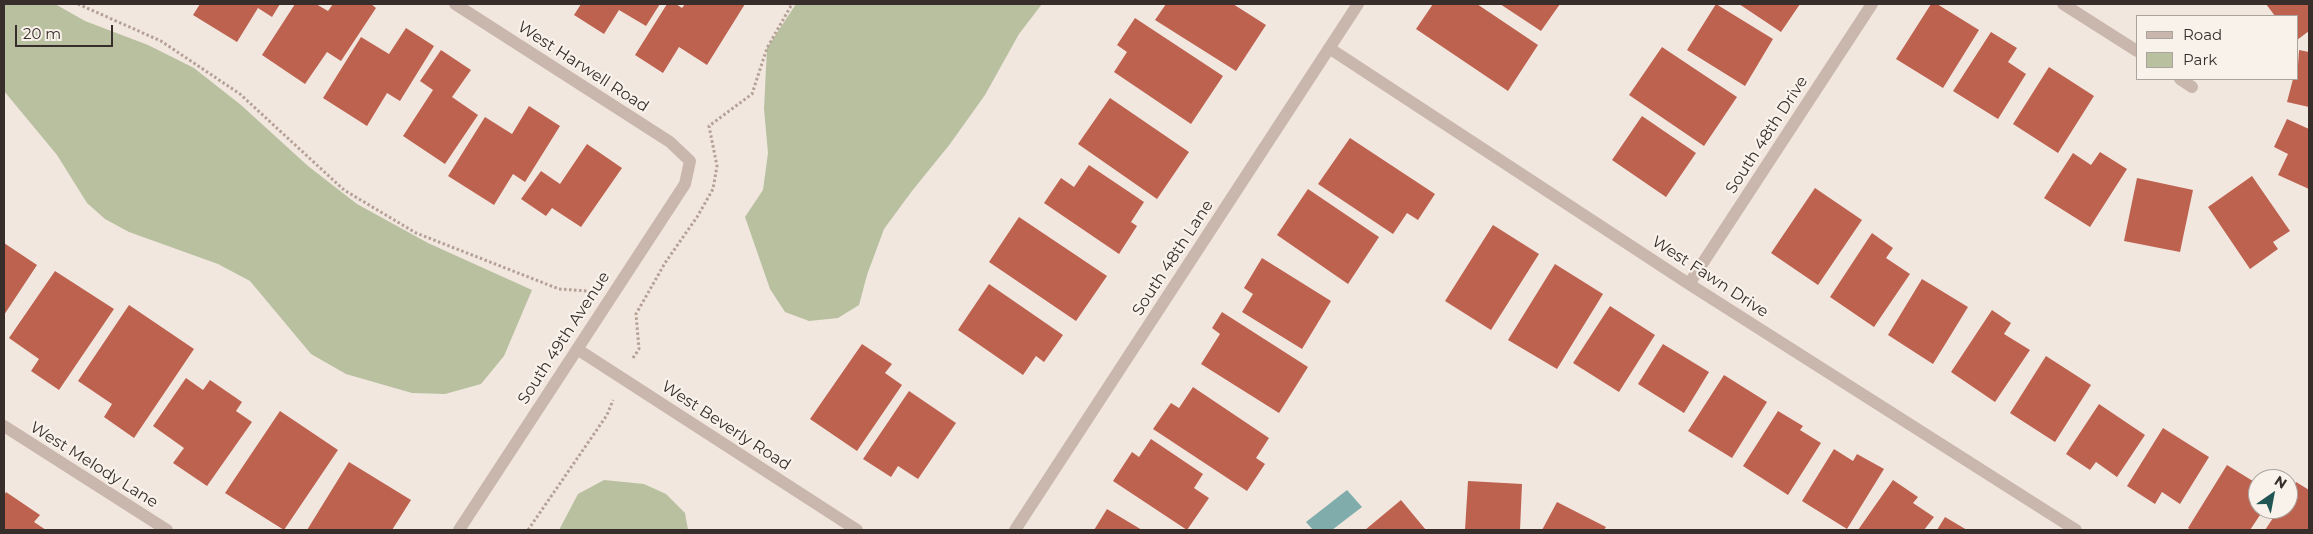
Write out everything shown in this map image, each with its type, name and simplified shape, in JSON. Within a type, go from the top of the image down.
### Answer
[{"type":"street","name":"West Harwell Road","points":[[455,4],[670,142],[690,162]]},
{"type":"street","name":"South 48th Lane","points":[[1015,530],[1358,4]]},
{"type":"street","name":"South 48th Drive","points":[[1689,284],[1872,4]]},
{"type":"street","points":[[2063,4],[2136,50]]},
{"type":"street","name":"West Fawn Drive","points":[[1329,48],[1689,284],[2076,530]]},
{"type":"street","points":[[2182,80],[2192,86]]},
{"type":"street","name":"South 49th Avenue","points":[[459,530],[685,184],[690,162]]},
{"type":"street","name":"West Beverly Road","points":[[577,348],[856,530]]},
{"type":"street","name":"West Melody Lane","points":[[4,426],[167,530]]},
{"type":"path","points":[[78,4],[161,41],[240,94],[344,190],[416,233],[559,289],[588,290],[608,300]]},
{"type":"path","points":[[528,530],[607,415],[622,378],[639,349],[636,314],[665,263],[713,189],[716,166],[709,126],[752,94],[768,48],[792,4]]},
{"type":"green space","points":[[4,4],[55,4],[85,21],[148,45],[194,68],[241,105],[308,166],[357,204],[428,243],[532,290],[504,356],[481,384],[445,394],[412,393],[346,374],[311,354],[250,281],[218,264],[129,232],[105,219],[87,203],[57,155],[4,91]]},
{"type":"green space","points":[[796,4],[1042,4],[1019,34],[985,95],[950,144],[884,229],[867,275],[859,305],[838,318],[809,321],[785,312],[770,289],[745,217],[763,190],[768,153],[764,109],[767,48]]},
{"type":"green space","points":[[604,480],[644,484],[666,494],[685,513],[688,530],[559,530],[578,494]]},
{"type":"water","points":[[1347,490],[1362,507],[1332,530],[1313,530],[1306,522]]},
{"type":"building","points":[[200,4],[280,4],[272,17],[258,8],[237,42],[193,15]]},
{"type":"building","points":[[295,4],[316,4],[328,11],[333,4],[371,4],[376,8],[341,61],[327,52],[305,84],[262,55]]},
{"type":"building","points":[[581,4],[660,4],[646,26],[619,10],[604,34],[574,15]]},
{"type":"building","points":[[667,4],[676,4],[682,8],[685,4],[745,4],[707,65],[679,47],[663,73],[635,55]]},
{"type":"building","points":[[1166,4],[1233,4],[1266,25],[1236,71],[1155,20]]},
{"type":"building","points":[[1433,4],[1477,4],[1538,45],[1508,91],[1416,29]]},
{"type":"building","points":[[1500,4],[1560,4],[1541,31]]},
{"type":"building","points":[[1716,4],[1773,39],[1745,86],[1687,50]]},
{"type":"building","points":[[1739,4],[1800,4],[1781,32]]},
{"type":"building","points":[[1931,4],[1937,4],[1979,30],[1943,88],[1896,59]]},
{"type":"building","points":[[2266,4],[2309,4],[2309,31],[2298,39],[2298,15],[2274,15]]},
{"type":"building","points":[[1135,18],[1223,76],[1191,124],[1114,72],[1127,52],[1117,45]]},
{"type":"building","points":[[406,28],[434,46],[400,101],[387,93],[367,126],[323,98],[361,37],[389,54]]},
{"type":"building","points":[[1991,32],[2017,48],[2008,62],[2026,74],[1998,119],[1953,91]]},
{"type":"building","points":[[1662,47],[1737,97],[1704,146],[1629,95]]},
{"type":"building","points":[[441,50],[471,70],[452,97],[478,115],[445,164],[403,136],[433,90],[420,81]]},
{"type":"building","points":[[2299,50],[2309,52],[2309,107],[2287,102],[2293,80],[2298,80]]},
{"type":"building","points":[[2049,67],[2094,96],[2058,153],[2013,124]]},
{"type":"building","points":[[1110,98],[1189,152],[1157,199],[1078,144]]},
{"type":"building","points":[[529,106],[560,126],[525,182],[513,174],[494,205],[448,176],[485,117],[512,134]]},
{"type":"building","points":[[1642,116],[1696,153],[1666,197],[1612,160]]},
{"type":"building","points":[[2287,119],[2309,129],[2309,189],[2278,175],[2288,154],[2274,147]]},
{"type":"building","points":[[1350,138],[1435,194],[1418,220],[1407,213],[1393,234],[1318,184]]},
{"type":"building","points":[[587,144],[622,168],[581,227],[552,208],[546,216],[521,199],[541,171],[560,184]]},
{"type":"building","points":[[2100,152],[2127,169],[2090,227],[2044,198],[2073,153],[2091,165]]},
{"type":"building","points":[[1089,165],[1144,202],[1131,222],[1137,226],[1119,254],[1044,203],[1061,178],[1074,187]]},
{"type":"building","points":[[2252,176],[2290,231],[2273,242],[2278,249],[2250,269],[2208,207]]},
{"type":"building","points":[[2137,178],[2193,190],[2180,252],[2124,241]]},
{"type":"building","points":[[1815,188],[1862,220],[1818,285],[1771,253]]},
{"type":"building","points":[[1308,189],[1379,237],[1348,284],[1277,235]]},
{"type":"building","points":[[1019,217],[1107,276],[1076,321],[989,262]]},
{"type":"building","points":[[1493,225],[1539,254],[1491,330],[1445,301]]},
{"type":"building","points":[[1872,233],[1893,248],[1886,258],[1910,274],[1874,327],[1830,297]]},
{"type":"building","points":[[4,243],[37,265],[4,315]]},
{"type":"building","points":[[1262,258],[1331,301],[1302,349],[1242,312],[1253,294],[1244,288]]},
{"type":"building","points":[[1555,264],[1603,294],[1557,369],[1508,340]]},
{"type":"building","points":[[55,271],[114,309],[59,390],[31,371],[39,359],[9,338]]},
{"type":"building","points":[[1922,279],[1968,307],[1933,364],[1888,335]]},
{"type":"building","points":[[989,284],[1063,335],[1044,362],[1036,356],[1023,375],[958,330]]},
{"type":"building","points":[[129,305],[194,349],[134,438],[104,417],[112,404],[78,381]]},
{"type":"building","points":[[1610,306],[1655,335],[1619,392],[1573,363]]},
{"type":"building","points":[[1992,310],[2011,323],[2004,334],[2030,350],[1995,402],[1951,372]]},
{"type":"building","points":[[1222,312],[1308,367],[1279,413],[1201,364],[1220,334],[1212,328]]},
{"type":"building","points":[[862,344],[892,364],[885,373],[902,385],[857,451],[810,419]]},
{"type":"building","points":[[1663,344],[1709,372],[1684,413],[1638,384]]},
{"type":"building","points":[[2046,356],[2091,385],[2055,442],[2010,413]]},
{"type":"building","points":[[1724,375],[1767,402],[1732,458],[1688,431]]},
{"type":"building","points":[[186,378],[203,390],[210,380],[242,402],[236,411],[252,422],[207,486],[173,463],[184,448],[153,426]]},
{"type":"building","points":[[1193,387],[1269,438],[1256,458],[1265,464],[1247,491],[1153,429],[1171,403],[1179,408]]},
{"type":"building","points":[[909,391],[956,423],[918,479],[898,466],[891,477],[863,459]]},
{"type":"building","points":[[2099,404],[2145,435],[2117,477],[2096,462],[2090,470],[2066,454]]},
{"type":"building","points":[[280,411],[338,450],[284,530],[225,493]]},
{"type":"building","points":[[1778,411],[1803,426],[1800,430],[1821,443],[1788,495],[1743,466]]},
{"type":"building","points":[[2163,428],[2209,457],[2180,504],[2162,492],[2155,504],[2127,486]]},
{"type":"building","points":[[1151,439],[1203,474],[1194,488],[1209,498],[1187,530],[1113,481],[1132,452],[1139,457]]},
{"type":"building","points":[[1834,449],[1853,461],[1857,454],[1884,469],[1847,529],[1802,501]]},
{"type":"building","points":[[349,462],[411,500],[392,530],[307,530]]},
{"type":"building","points":[[2227,465],[2248,478],[2248,519],[2257,519],[2250,530],[2191,530],[2188,528]]},
{"type":"building","points":[[1893,480],[1918,497],[1913,503],[1934,517],[1924,530],[1858,530]]},
{"type":"building","points":[[1468,481],[1522,484],[1520,530],[1465,530]]},
{"type":"building","points":[[2298,483],[2309,490],[2309,530],[2265,530],[2272,519],[2298,519]]},
{"type":"building","points":[[6,492],[40,515],[34,522],[46,530],[4,530],[4,496]]},
{"type":"building","points":[[1401,500],[1426,530],[1365,530]]},
{"type":"building","points":[[1557,502],[1606,527],[1604,530],[1542,530]]},
{"type":"building","points":[[1107,509],[1142,530],[1094,530]]},
{"type":"building","points":[[1945,517],[1967,530],[1937,530]]}]
